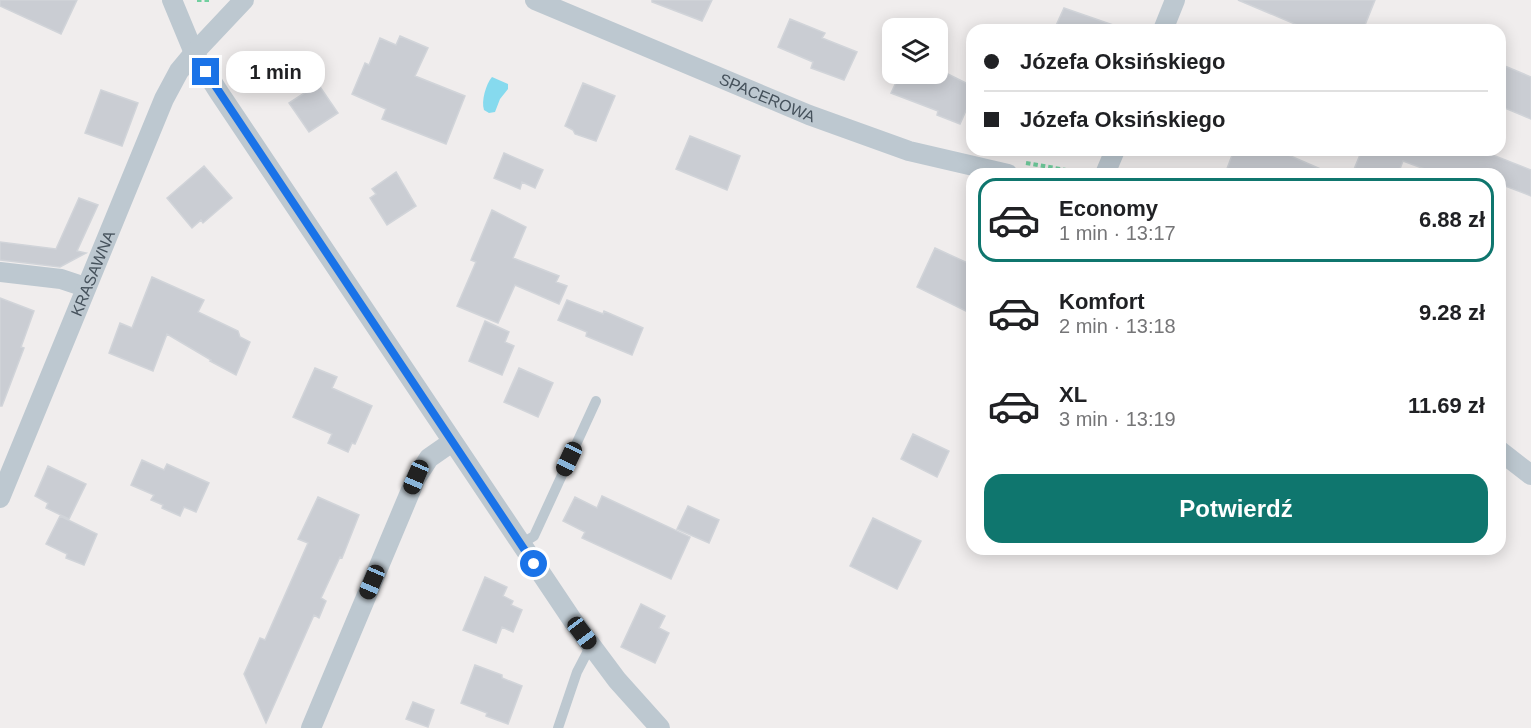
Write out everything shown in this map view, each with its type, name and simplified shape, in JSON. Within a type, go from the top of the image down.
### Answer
[{"type":"street","points":[[172,0],[194,52],[520,544],[617,680],[660,728]]},
{"type":"street","points":[[194,52],[244,0]]},
{"type":"street","name":"SPACEROWA","points":[[535,0],[809,115],[909,151],[982,168]]},
{"type":"street","points":[[1165,24],[1175,0]]},
{"type":"street","name":"KRASAWNA","points":[[0,498],[164,99],[179,71],[194,52]]},
{"type":"street","points":[[0,272],[61,279],[85,287]]},
{"type":"street","points":[[311,728],[416,477],[429,458],[452,442]]},
{"type":"street","points":[[1506,456],[1531,475]]},
{"type":"lane","points":[[520,544],[534,536],[596,401]]},
{"type":"lane","points":[[558,728],[577,672],[591,645]]},
{"type":"path","points":[[197,0],[211,0]]},
{"type":"water","points":[[492,77],[508,84],[508,89],[500,99],[495,112],[489,113],[484,110],[483,102],[486,88]]},
{"type":"building","points":[[0,0],[77,0],[61,34],[0,6]]},
{"type":"building","points":[[652,0],[712,0],[702,21],[652,2]]},
{"type":"building","points":[[1238,0],[1375,0],[1365,24],[1295,24]]},
{"type":"building","points":[[1064,8],[1110,24],[1057,24]]},
{"type":"building","points":[[790,19],[825,33],[822,38],[857,52],[844,80],[811,68],[813,62],[778,47]]},
{"type":"building","points":[[400,36],[428,48],[415,76],[465,96],[446,144],[382,119],[386,109],[352,94],[365,63],[369,65],[380,38],[396,45]]},
{"type":"building","points":[[1506,67],[1531,77],[1531,119],[1506,109]]},
{"type":"building","points":[[948,74],[966,83],[966,110],[960,124],[937,115],[938,111],[891,93],[895,84],[948,84]]},
{"type":"building","points":[[583,83],[615,96],[596,141],[575,134],[573,130],[565,126]]},
{"type":"building","points":[[318,84],[338,113],[309,132],[289,103]]},
{"type":"building","points":[[101,90],[138,103],[122,146],[85,133]]},
{"type":"building","points":[[690,136],[740,156],[727,190],[676,169]]},
{"type":"building","points":[[504,153],[543,170],[535,188],[522,182],[520,189],[494,178]]},
{"type":"building","points":[[1232,156],[1291,156],[1318,168],[1227,168]]},
{"type":"building","points":[[1360,156],[1495,156],[1531,170],[1531,196],[1506,186],[1506,168],[1422,168],[1403,161],[1400,168],[1354,168]]},
{"type":"building","points":[[204,166],[232,198],[203,223],[201,220],[192,228],[167,198]]},
{"type":"building","points":[[396,172],[416,206],[387,225],[370,198],[376,194],[372,189]]},
{"type":"building","points":[[79,198],[98,205],[77,251],[86,253],[60,267],[0,260],[0,242],[56,249]]},
{"type":"building","points":[[492,210],[526,227],[513,258],[559,276],[556,282],[567,286],[559,304],[515,285],[498,323],[457,306],[476,262],[471,260]]},
{"type":"building","points":[[935,248],[966,262],[966,311],[917,287]]},
{"type":"building","points":[[152,277],[204,300],[198,312],[238,331],[240,337],[250,342],[236,375],[167,334],[153,371],[109,353],[120,323],[132,328]]},
{"type":"building","points":[[0,298],[34,311],[21,347],[24,348],[2,406],[0,406]]},
{"type":"building","points":[[567,300],[603,314],[604,311],[643,328],[632,355],[586,336],[587,332],[558,320]]},
{"type":"building","points":[[485,321],[509,332],[505,342],[514,346],[502,375],[469,361]]},
{"type":"building","points":[[315,368],[337,377],[332,388],[372,406],[355,444],[352,443],[348,452],[328,443],[332,434],[293,417]]},
{"type":"building","points":[[519,368],[553,383],[538,417],[504,402]]},
{"type":"building","points":[[913,434],[949,451],[937,477],[901,459]]},
{"type":"building","points":[[142,460],[164,470],[167,464],[209,483],[196,512],[184,507],[180,516],[151,500],[154,495],[131,485]]},
{"type":"building","points":[[48,466],[86,484],[69,519],[46,508],[48,503],[35,496]]},
{"type":"building","points":[[602,496],[690,537],[671,579],[582,538],[585,532],[563,521],[575,497],[597,508]]},
{"type":"building","points":[[318,497],[359,515],[342,558],[340,557],[321,598],[326,601],[319,618],[314,615],[266,723],[244,674],[260,638],[265,640],[308,543],[298,539]]},
{"type":"building","points":[[688,506],[719,520],[709,543],[677,529]]},
{"type":"building","points":[[60,516],[97,534],[84,565],[66,558],[67,554],[46,544]]},
{"type":"building","points":[[873,518],[921,541],[897,589],[850,566]]},
{"type":"building","points":[[485,577],[507,587],[503,596],[513,601],[511,605],[522,610],[513,632],[502,627],[496,643],[463,630]]},
{"type":"building","points":[[641,604],[665,616],[659,628],[669,633],[655,663],[621,647]]},
{"type":"building","points":[[475,665],[502,675],[502,678],[522,686],[508,724],[461,703]]},
{"type":"building","points":[[413,702],[434,710],[428,727],[406,719]]},
{"type":"route","points":[[206,72],[534,564]]}]
